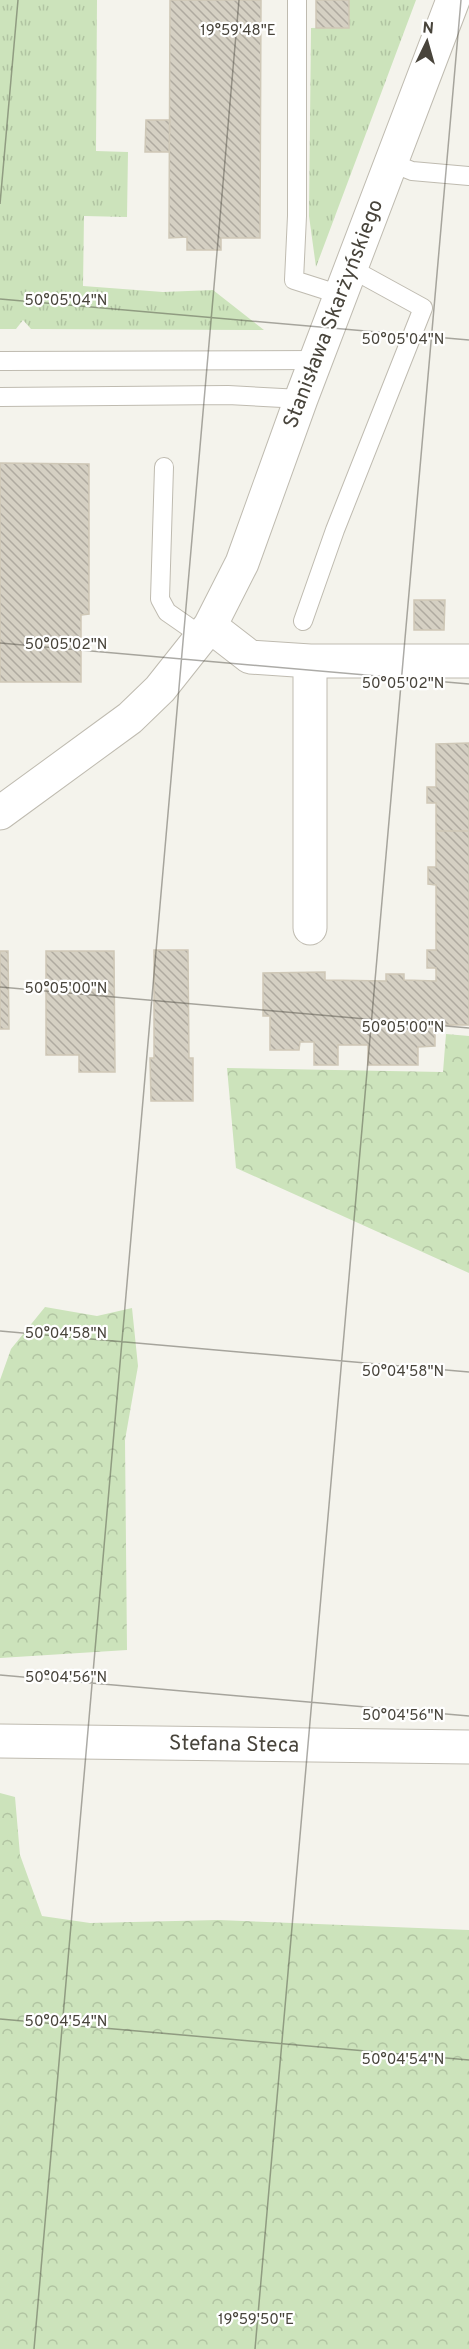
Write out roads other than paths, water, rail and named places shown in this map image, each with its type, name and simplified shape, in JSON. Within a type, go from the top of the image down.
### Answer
[{"type":"street","name":"Stanisława Skarżyńskiego","points":[[0,813],[130,718],[160,689],[207,632],[242,563],[301,399],[453,0]]},
{"type":"street","points":[[207,632],[250,657],[310,661],[469,661]]},
{"type":"street","points":[[310,661],[310,928]]},
{"type":"street","name":"Stefana Steca","points":[[0,1741],[469,1747]]},
{"type":"lane","points":[[297,0],[297,216],[294,280],[346,282],[423,308],[335,530],[303,621]]},
{"type":"lane","points":[[392,163],[412,171],[469,176]]},
{"type":"lane","points":[[0,361],[317,360]]},
{"type":"lane","points":[[0,397],[228,395],[301,399]]},
{"type":"lane","points":[[164,466],[160,599],[167,612],[207,632]]}]
